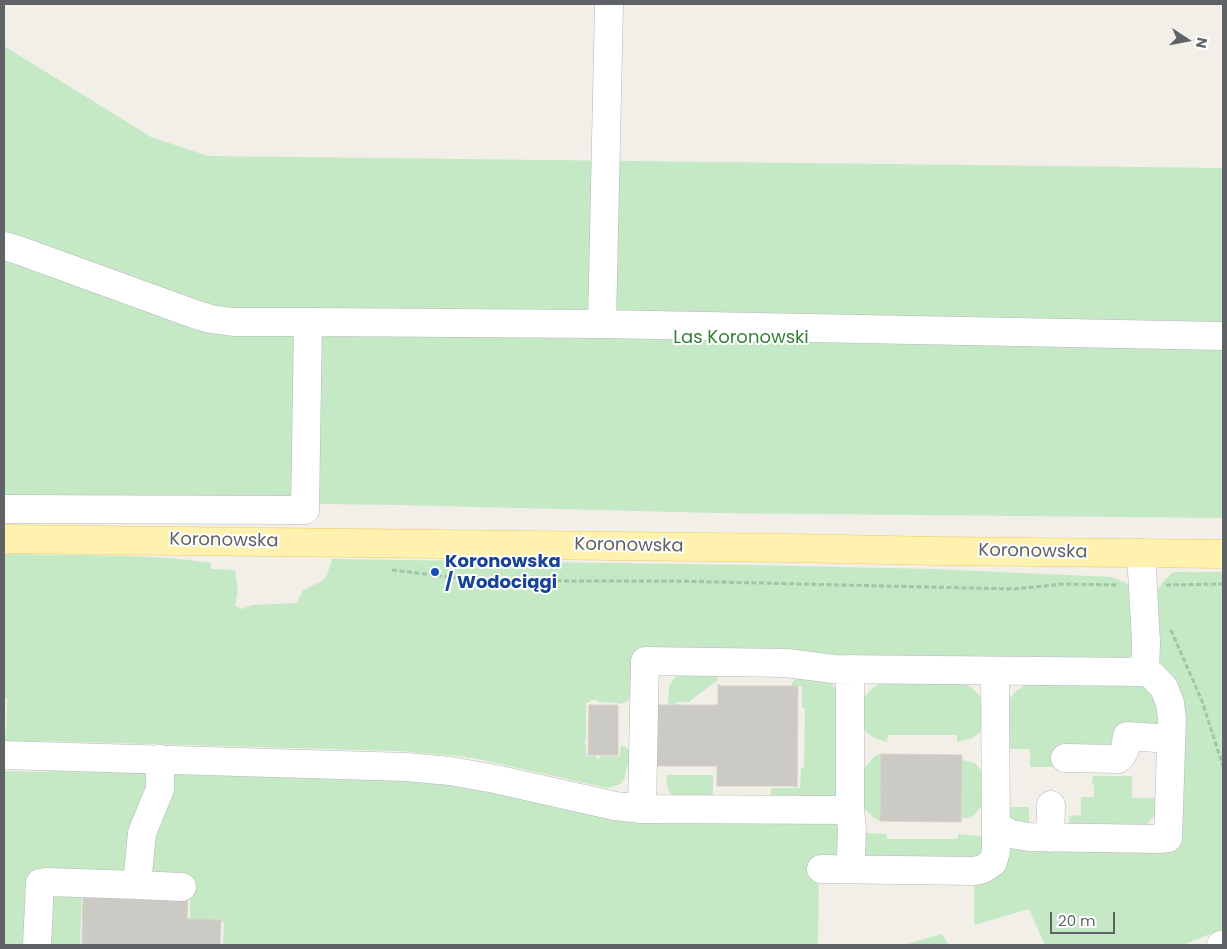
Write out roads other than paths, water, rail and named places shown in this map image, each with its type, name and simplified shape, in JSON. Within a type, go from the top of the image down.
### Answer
[{"type":"main road","name":"Koronowska","points":[[4,539],[790,548],[937,552],[1223,554]]},
{"type":"lane","points":[[602,324],[609,4]]},
{"type":"lane","points":[[4,246],[197,315],[233,322],[602,324],[1223,336]]},
{"type":"lane","points":[[4,508],[305,510],[308,322]]},
{"type":"lane","points":[[1141,553],[1146,642],[1145,672]]},
{"type":"lane","points":[[642,809],[645,660],[787,663],[818,668],[850,669],[1145,672],[1159,682],[1164,688],[1170,703],[1172,718],[1168,838],[1160,840],[1018,836],[996,826]]},
{"type":"lane","points":[[850,669],[852,869]]},
{"type":"lane","points":[[821,869],[974,870],[983,869],[993,862],[996,826],[995,671]]},
{"type":"lane","points":[[1065,758],[1118,759],[1125,749],[1127,736],[1171,739]]},
{"type":"lane","points":[[4,755],[450,770],[615,806],[642,809],[850,810]]},
{"type":"lane","points":[[137,885],[142,832],[160,789],[160,759]]},
{"type":"lane","points":[[1050,805],[1050,838]]},
{"type":"lane","points":[[37,945],[40,883],[182,887]]},
{"type":"place","name":"Koronowska / Wodociągi","points":[[435,572]]},
{"type":"park label","name":"Las Koronowski","points":[[741,338]]}]
